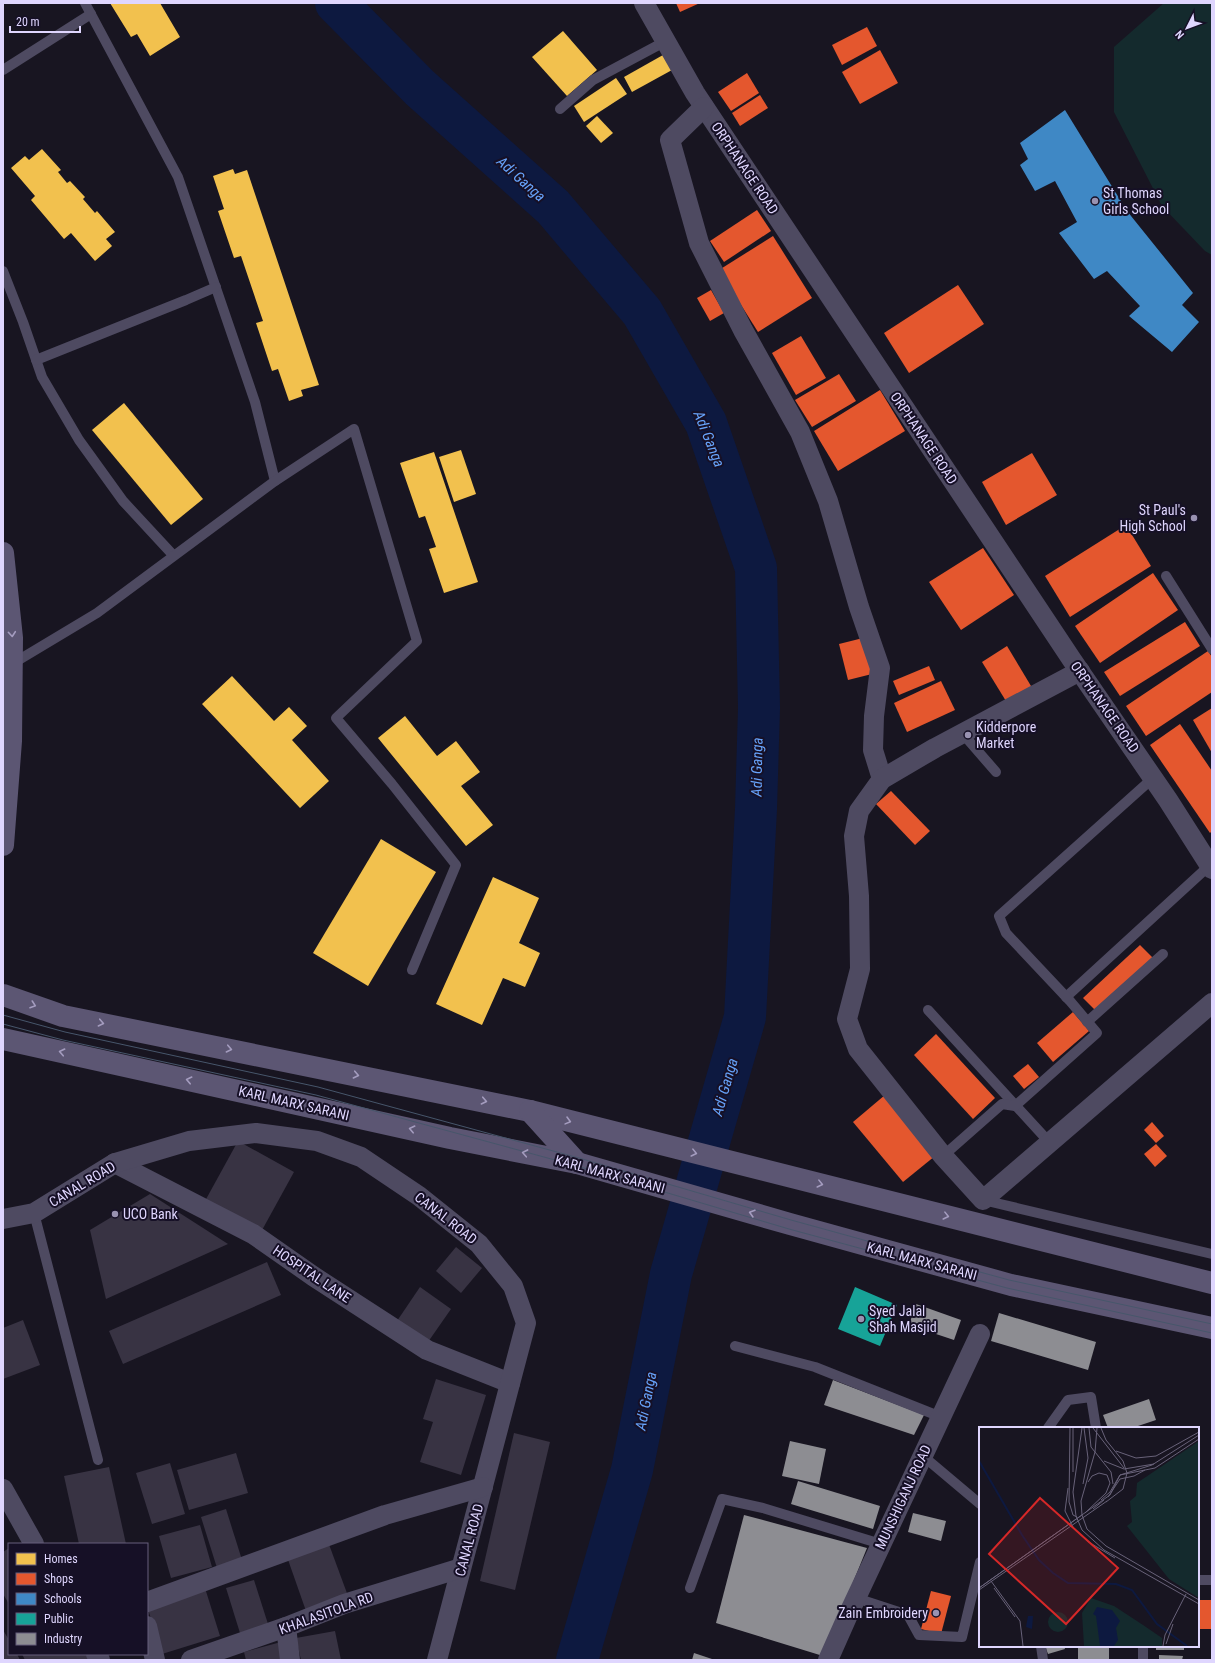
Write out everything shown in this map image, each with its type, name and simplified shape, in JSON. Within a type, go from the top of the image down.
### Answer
[{"type":"main road","points":[[3,553],[12,638],[11,742],[3,845]]},
{"type":"main road","points":[[3,995],[63,1016],[530,1111],[1212,1283]]},
{"type":"main road","name":"KARL MARX SARANI","points":[[3,1039],[450,1138],[577,1163],[790,1224],[1012,1285],[1212,1328]]},
{"type":"main road","points":[[530,1111],[577,1163]]},
{"type":"street","name":"ORPHANAGE ROAD","points":[[644,3],[704,107],[1211,867]]},
{"type":"street","points":[[704,107],[670,140],[699,243],[742,330],[800,432],[828,501],[858,607],[880,668],[874,716],[873,750],[882,779]]},
{"type":"street","points":[[1080,672],[882,779],[859,811],[854,836],[859,896],[860,969],[847,1019],[858,1049],[943,1156],[983,1200],[1212,1003]]},
{"type":"street","name":"CANAL ROAD","points":[[3,1218],[34,1213],[115,1163],[189,1141],[256,1133],[317,1141],[361,1157],[419,1196],[480,1244],[513,1286],[526,1323],[437,1660]]},
{"type":"street","name":"HOSPITAL LANE","points":[[115,1163],[253,1234],[313,1276],[427,1350],[510,1383]]},
{"type":"street","name":"MUNSHIGANJ ROAD","points":[[828,1660],[980,1334]]},
{"type":"street","points":[[148,1602],[384,1515],[483,1487]]},
{"type":"street","points":[[3,1488],[33,1543]]},
{"type":"street","name":"KHALASITOLA RD","points":[[191,1660],[286,1627],[344,1604],[461,1568]]},
{"type":"street","points":[[286,1627],[290,1660]]},
{"type":"street","points":[[148,1630],[155,1660]]},
{"type":"lane","points":[[85,3],[178,177],[255,402],[275,481]]},
{"type":"lane","points":[[3,70],[91,14]]},
{"type":"lane","points":[[560,110],[593,80],[666,41]]},
{"type":"lane","points":[[3,272],[42,377],[79,440],[123,501],[173,555]]},
{"type":"lane","points":[[36,360],[216,287]]},
{"type":"lane","points":[[12,664],[97,613],[173,555],[275,481],[354,429],[417,641],[336,718],[392,784],[456,865],[412,970]]},
{"type":"lane","points":[[1166,576],[1212,649]]},
{"type":"lane","points":[[963,734],[996,772]]},
{"type":"lane","points":[[1015,1106],[1097,1033],[1066,997],[1006,933],[999,916],[1153,778]]},
{"type":"lane","points":[[1066,997],[1211,867]]},
{"type":"lane","points":[[1087,1022],[1163,954]]},
{"type":"lane","points":[[928,1010],[1015,1106],[1050,1142]]},
{"type":"lane","points":[[943,1156],[1002,1104],[1015,1106]]},
{"type":"lane","points":[[983,1200],[1212,1254]]},
{"type":"lane","points":[[34,1213],[98,1460]]},
{"type":"lane","points":[[735,1346],[815,1367],[941,1417]]},
{"type":"lane","points":[[1049,1427],[1068,1400],[1091,1397],[1096,1427]]},
{"type":"lane","points":[[922,1456],[979,1503]]},
{"type":"lane","points":[[690,1588],[722,1499],[763,1508],[881,1544]]},
{"type":"lane","points":[[856,1598],[908,1615],[920,1635],[962,1637],[979,1566]]},
{"type":"lane","points":[[1199,1580],[1212,1580]]},
{"type":"lane","points":[[1041,1647],[1044,1660]]},
{"type":"lane","points":[[1143,1647],[1143,1660]]},
{"type":"green space","points":[[1164,3],[1212,3],[1212,255],[1205,251],[1162,206],[1114,112],[1114,47]]},
{"type":"building: Homes","points":[[110,3],[160,3],[180,37],[150,56],[137,34],[131,37]]},
{"type":"building: Homes","points":[[563,31],[597,70],[567,96],[532,57]]},
{"type":"building: Homes","points":[[663,55],[672,70],[632,92],[624,77]]},
{"type":"building: Homes","points":[[616,78],[627,94],[584,122],[574,106]]},
{"type":"building: Homes","points":[[597,116],[613,133],[601,143],[586,126]]},
{"type":"building: Homes","points":[[42,149],[61,170],[58,172],[67,183],[70,181],[85,197],[83,199],[95,213],[97,211],[115,232],[106,239],[112,246],[95,261],[71,233],[64,239],[31,200],[35,196],[11,168],[25,156],[29,160]]},
{"type":"building: Homes","points":[[233,169],[235,174],[247,170],[319,385],[301,390],[303,396],[289,401],[278,369],[272,371],[256,323],[263,321],[241,256],[234,258],[218,211],[224,209],[213,176]]},
{"type":"building: Homes","points":[[124,403],[203,499],[171,525],[92,430]]},
{"type":"building: Homes","points":[[461,450],[476,494],[454,502],[439,457]]},
{"type":"building: Homes","points":[[434,452],[478,582],[444,593],[429,549],[436,547],[425,516],[419,518],[400,463]]},
{"type":"building: Homes","points":[[232,676],[274,721],[289,707],[307,726],[292,740],[329,781],[300,808],[202,704]]},
{"type":"building: Homes","points":[[405,716],[437,756],[456,741],[480,772],[461,786],[493,825],[466,846],[378,738]]},
{"type":"building: Homes","points":[[381,839],[436,872],[368,986],[313,953]]},
{"type":"building: Homes","points":[[493,877],[539,898],[519,943],[540,953],[525,987],[503,978],[482,1025],[436,1004]]},
{"type":"building: Shops","points":[[676,3],[700,3],[680,12]]},
{"type":"building: Shops","points":[[867,27],[877,46],[842,65],[832,45]]},
{"type":"building: Shops","points":[[880,50],[898,83],[860,104],[842,72]]},
{"type":"building: Shops","points":[[747,73],[759,93],[731,111],[718,92]]},
{"type":"building: Shops","points":[[760,95],[768,108],[740,126],[732,113]]},
{"type":"building: Shops","points":[[757,210],[771,231],[724,262],[710,241]]},
{"type":"building: Shops","points":[[773,236],[812,298],[758,332],[719,270]]},
{"type":"building: Shops","points":[[958,285],[984,324],[909,373],[884,333]]},
{"type":"building: Shops","points":[[711,290],[724,313],[710,321],[697,298]]},
{"type":"building: Shops","points":[[801,336],[826,378],[796,395],[772,353]]},
{"type":"building: Shops","points":[[839,374],[856,401],[812,427],[795,400]]},
{"type":"building: Shops","points":[[880,390],[905,431],[838,471],[814,431]]},
{"type":"building: Shops","points":[[1032,453],[1057,495],[1006,525],[982,482]]},
{"type":"building: Shops","points":[[1126,525],[1151,566],[1070,617],[1045,576]]},
{"type":"building: Shops","points":[[983,548],[1014,595],[961,630],[929,582]]},
{"type":"building: Shops","points":[[1153,573],[1178,610],[1100,663],[1075,626]]},
{"type":"building: Shops","points":[[1185,622],[1200,646],[1120,696],[1104,672]]},
{"type":"building: Shops","points":[[863,638],[872,674],[848,680],[839,644]]},
{"type":"building: Shops","points":[[1007,646],[1034,691],[1009,706],[982,662]]},
{"type":"building: Shops","points":[[1208,651],[1212,657],[1212,692],[1146,736],[1126,706]]},
{"type":"building: Shops","points":[[929,666],[935,680],[899,695],[893,681]]},
{"type":"building: Shops","points":[[941,681],[955,710],[907,732],[894,703]]},
{"type":"building: Shops","points":[[1212,708],[1212,753],[1193,720]]},
{"type":"building: Shops","points":[[1180,724],[1212,771],[1212,831],[1210,833],[1150,745]]},
{"type":"building: Shops","points":[[891,791],[930,831],[915,845],[876,804]]},
{"type":"building: Shops","points":[[1140,945],[1153,958],[1096,1011],[1083,998]]},
{"type":"building: Shops","points":[[1073,1012],[1089,1031],[1053,1062],[1037,1043]]},
{"type":"building: Shops","points":[[936,1034],[995,1098],[973,1119],[914,1055]]},
{"type":"building: Shops","points":[[1028,1064],[1039,1077],[1024,1089],[1013,1076]]},
{"type":"building: Shops","points":[[885,1095],[935,1156],[903,1182],[853,1122]]},
{"type":"building: Shops","points":[[1152,1122],[1164,1136],[1156,1143],[1144,1130]]},
{"type":"building: Shops","points":[[1156,1144],[1167,1156],[1155,1167],[1144,1154]]},
{"type":"building: Shops","name":"Zain Embroidery","points":[[931,1591],[951,1596],[941,1634],[921,1629]]},
{"type":"building: Shops","points":[[1199,1600],[1212,1600],[1212,1629],[1199,1629]]},
{"type":"building: Schools","points":[[1065,110],[1127,211],[1193,293],[1182,305],[1199,322],[1172,352],[1129,316],[1140,306],[1107,271],[1094,279],[1059,233],[1077,222],[1055,181],[1035,191],[1020,165],[1028,159],[1020,143]]},
{"type":"building: Public","points":[[855,1287],[897,1305],[880,1346],[838,1329]]},
{"type":"building: Industry","points":[[916,1304],[961,1320],[954,1340],[909,1325]]},
{"type":"building: Industry","points":[[999,1313],[1096,1342],[1088,1370],[991,1341]]},
{"type":"building: Industry","points":[[833,1380],[924,1415],[914,1435],[824,1405]]},
{"type":"building: Industry","points":[[1149,1399],[1156,1420],[1135,1427],[1108,1427],[1103,1415]]},
{"type":"building: Industry","points":[[790,1441],[826,1449],[819,1484],[782,1476]]},
{"type":"building: Industry","points":[[798,1481],[880,1506],[873,1529],[791,1504]]},
{"type":"building: Industry","points":[[913,1513],[946,1521],[941,1541],[908,1532]]},
{"type":"building: Industry","points":[[744,1515],[867,1548],[823,1656],[716,1623]]},
{"type":"building: Industry","points":[[1045,1647],[1064,1647],[1065,1649],[1048,1654]]},
{"type":"building: Industry","points":[[1078,1647],[1109,1647],[1109,1660],[1078,1660]]},
{"type":"building: Industry","points":[[1156,1647],[1184,1647],[1184,1650],[1156,1650]]},
{"type":"building: Industry","points":[[694,1653],[715,1660],[692,1660]]},
{"type":"building: Industry","points":[[1159,1655],[1183,1656],[1182,1660],[1159,1660]]},
{"type":"building: Other","points":[[238,1141],[294,1172],[261,1232],[205,1201]]},
{"type":"building: Other","points":[[150,1194],[228,1244],[106,1299],[90,1230]]},
{"type":"building: Other","points":[[456,1247],[482,1268],[461,1293],[436,1271]]},
{"type":"building: Other","points":[[267,1262],[281,1295],[123,1364],[109,1331]]},
{"type":"building: Other","points":[[420,1287],[451,1309],[428,1342],[397,1321]]},
{"type":"building: Other","points":[[23,1320],[40,1365],[3,1379],[3,1328]]},
{"type":"building: Other","points":[[436,1379],[486,1395],[461,1475],[420,1462],[433,1422],[423,1419]]},
{"type":"building: Other","points":[[514,1433],[550,1442],[515,1590],[480,1581]]},
{"type":"building: Other","points":[[236,1453],[248,1493],[189,1510],[177,1470]]},
{"type":"building: Other","points":[[170,1463],[185,1514],[152,1524],[136,1473]]},
{"type":"building: Other","points":[[109,1467],[126,1543],[79,1543],[64,1476]]},
{"type":"building: Other","points":[[226,1509],[242,1560],[217,1568],[201,1517]]},
{"type":"building: Other","points":[[200,1525],[212,1567],[171,1578],[159,1536]]},
{"type":"building: Other","points":[[327,1539],[348,1596],[306,1611],[286,1554]]},
{"type":"building: Other","points":[[8,1549],[8,1602],[3,1594],[3,1552]]},
{"type":"building: Other","points":[[254,1580],[268,1624],[240,1633],[226,1588]]},
{"type":"building: Other","points":[[205,1588],[220,1636],[162,1654],[148,1606]]},
{"type":"building: Other","points":[[3,1630],[8,1638],[8,1655],[18,1655],[20,1660],[3,1660]]},
{"type":"building: Other","points":[[335,1631],[341,1660],[301,1660],[296,1638]]},
{"type":"building: Other","points":[[281,1642],[285,1660],[246,1660],[244,1652]]},
{"type":"building: Other","points":[[22,1655],[86,1655],[89,1660],[25,1660]]},
{"type":"waterway","name":"Adi Ganga","points":[[336,3],[420,88],[553,207],[642,312],[706,423],[756,568],[759,708],[756,809],[745,1017],[671,1274],[632,1470],[577,1660]]},
{"type":"tram line","points":[[3,1015],[65,1032],[318,1087],[579,1158],[791,1220],[1009,1280],[1212,1324]]},
{"type":"tram line","points":[[3,1024],[63,1040],[316,1095],[577,1166],[789,1229],[1007,1288],[1212,1333]]},
{"type":"place","name":"St Thomas Girls School","points":[[1095,201]]},
{"type":"place","name":"St Paul's High School","points":[[1194,518]]},
{"type":"place","name":"Kidderpore Market","points":[[968,735]]},
{"type":"place","name":"UCO Bank","points":[[115,1214]]},
{"type":"place","name":"Syed Jalal Shah Masjid","points":[[861,1319]]},
{"type":"place","name":"Zain Embroidery","points":[[936,1613]]}]
